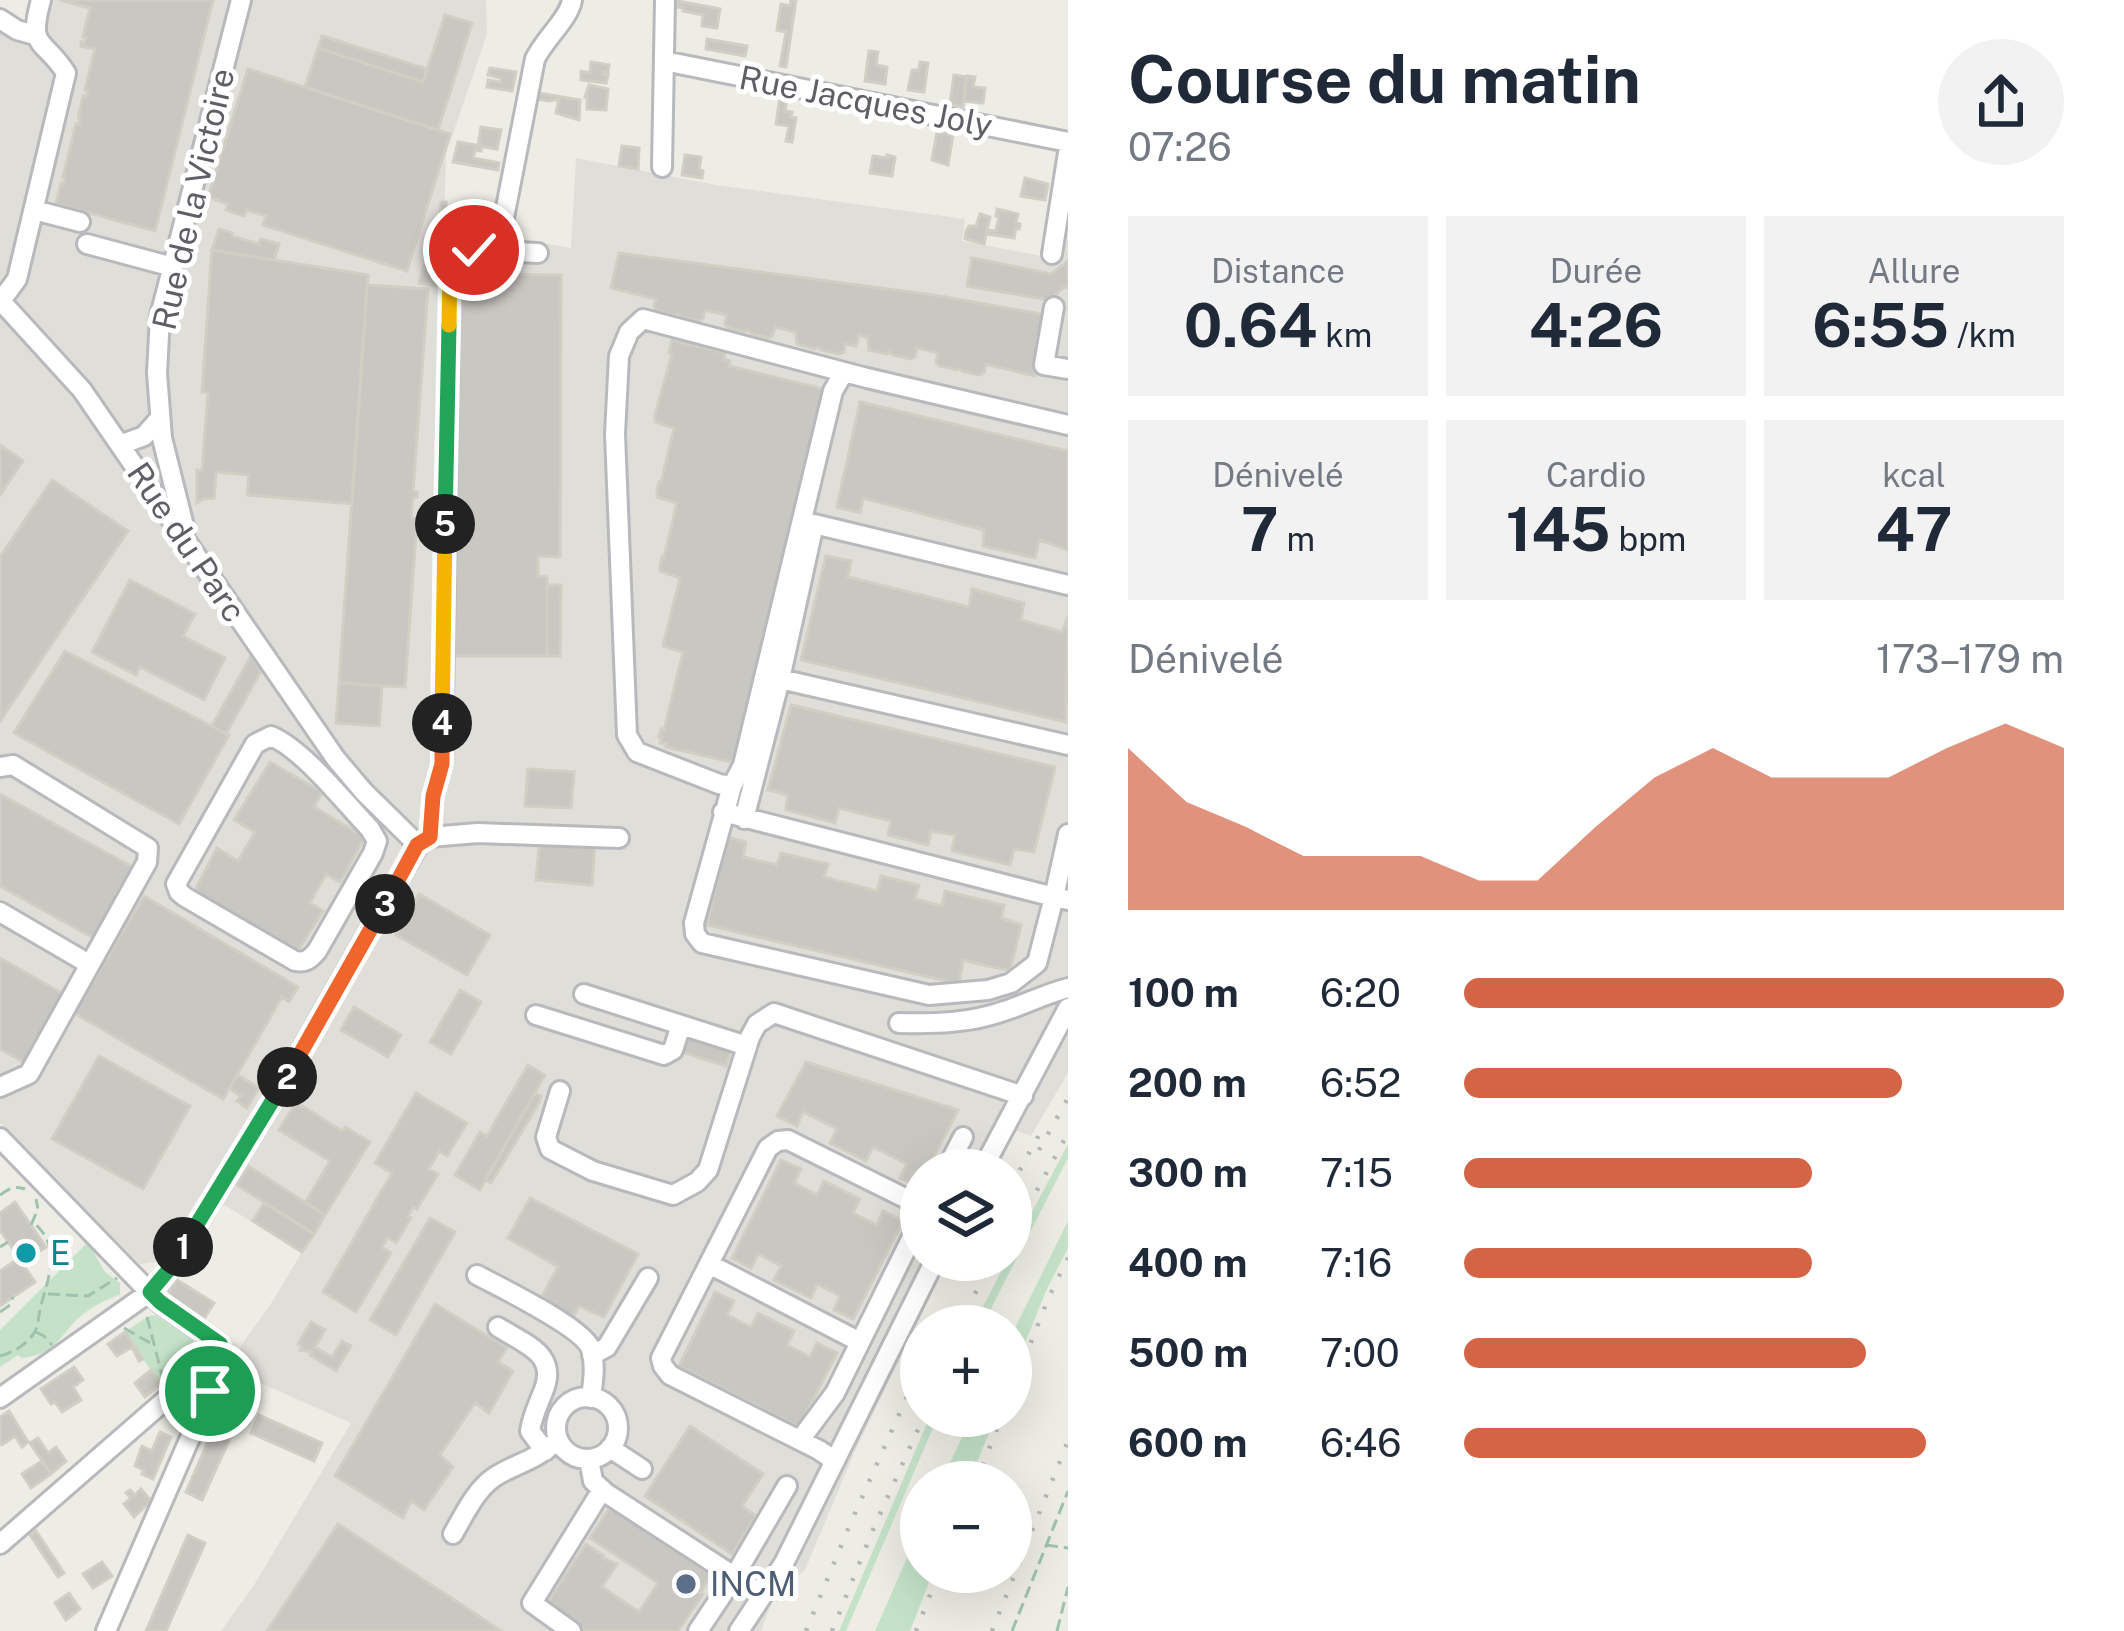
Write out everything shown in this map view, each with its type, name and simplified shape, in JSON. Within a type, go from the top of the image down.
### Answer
[{"type":"street","points":[[0,300],[17,279],[66,73],[35,35],[41,0]]},
{"type":"street","name":"Rue de la Victoire","points":[[187,540],[162,438],[157,373],[160,316],[241,0]]},
{"type":"street","points":[[502,228],[535,59],[543,42],[571,10],[572,0]]},
{"type":"street","points":[[662,167],[665,0]]},
{"type":"street","points":[[0,19],[35,35]]},
{"type":"street","name":"Rue Jacques Joly","points":[[664,61],[1068,142]]},
{"type":"street","points":[[1052,254],[1068,153]]},
{"type":"street","points":[[34,210],[80,222]]},
{"type":"street","points":[[87,244],[173,267]]},
{"type":"street","points":[[0,1399],[111,1320],[144,1285],[171,1267],[424,841],[442,764],[450,265],[474,250],[538,253]]},
{"type":"street","name":"Rue du Parc","points":[[0,300],[82,390],[302,712],[364,792],[424,841]]},
{"type":"street","points":[[1054,307],[1043,364],[1068,369]]},
{"type":"street","points":[[732,786],[637,752],[626,735],[615,434],[619,356],[628,332],[643,319],[1068,425]]},
{"type":"street","points":[[844,372],[833,391],[743,765],[723,812],[695,934],[708,945],[929,995],[988,990],[1011,982],[1037,963],[1061,898],[1068,834]]},
{"type":"street","points":[[744,819],[842,404]]},
{"type":"street","points":[[120,445],[144,436],[160,418]]},
{"type":"street","points":[[814,524],[1068,585]]},
{"type":"street","points":[[780,679],[1068,745]]},
{"type":"street","points":[[263,738],[283,741],[375,835],[376,848],[346,902],[317,951],[302,962],[179,892],[178,878],[255,744],[263,738]]},
{"type":"street","points":[[0,767],[13,765],[148,848],[147,862],[29,1074],[0,1087]]},
{"type":"street","points":[[723,812],[1061,898]]},
{"type":"street","points":[[424,841],[478,832],[620,838]]},
{"type":"street","points":[[346,902],[376,920]]},
{"type":"street","points":[[0,912],[89,964]]},
{"type":"street","points":[[899,1023],[986,1016],[1068,988]]},
{"type":"street","points":[[584,994],[747,1046]]},
{"type":"street","points":[[993,1149],[1068,1008]]},
{"type":"street","points":[[560,1090],[546,1137],[550,1149],[600,1174],[673,1196],[698,1182],[708,1170],[747,1046],[757,1024],[774,1013],[1022,1096]]},
{"type":"street","points":[[536,1016],[664,1055],[673,1050],[681,1025]]},
{"type":"street","points":[[957,1149],[963,1137]]},
{"type":"street","points":[[0,1138],[39,1187],[160,1302],[220,1344],[208,1368]]},
{"type":"street","points":[[835,1461],[670,1375],[662,1358],[768,1148],[788,1140],[900,1196]]},
{"type":"street","points":[[800,1440],[835,1393],[900,1261]]},
{"type":"street","points":[[709,1264],[860,1342]]},
{"type":"street","points":[[477,1275],[574,1329],[589,1343],[594,1365],[591,1398]]},
{"type":"street","points":[[592,1355],[608,1346],[648,1278]]},
{"type":"street","points":[[739,1631],[784,1562],[925,1281]]},
{"type":"street","points":[[453,1534],[481,1489],[496,1475],[552,1445],[564,1408],[576,1400],[605,1403],[615,1415],[618,1431],[610,1448],[589,1459],[568,1453],[552,1445],[530,1431],[548,1368],[542,1355],[498,1328]]},
{"type":"street","points":[[188,1385],[192,1370],[208,1368]]},
{"type":"street","points":[[106,1631],[215,1382],[208,1368]]},
{"type":"street","points":[[0,1544],[178,1388],[188,1385]]},
{"type":"street","points":[[188,1385],[200,1395],[210,1391]]},
{"type":"street","points":[[610,1448],[642,1469]]},
{"type":"street","points":[[589,1459],[593,1481],[602,1490],[763,1594]]},
{"type":"street","points":[[698,1631],[787,1486]]},
{"type":"street","points":[[571,1631],[532,1603],[602,1490]]},
{"type":"path","points":[[0,1196],[19,1186],[39,1187],[32,1223],[39,1225],[52,1250],[46,1294],[30,1340],[0,1356]]},
{"type":"path","points":[[0,1247],[8,1241]]},
{"type":"path","points":[[46,1294],[88,1296],[120,1277],[129,1286],[144,1285],[167,1398]]},
{"type":"path","points":[[0,1312],[14,1297]]},
{"type":"path","points":[[111,1320],[154,1345]]},
{"type":"path","points":[[34,1331],[59,1356]]},
{"type":"path","points":[[1012,1631],[1068,1490]]},
{"type":"path","points":[[1046,1545],[1068,1548]]},
{"type":"path","points":[[1057,1631],[1068,1587]]},
{"type":"shaded area","points":[[33,0],[486,0],[487,34],[446,154],[444,226],[571,248],[576,158],[716,185],[965,219],[962,241],[1057,259],[1061,240],[1068,241],[1068,1073],[1031,1136],[1016,1131],[1007,1149],[900,1149],[900,1281],[938,1281],[926,1305],[900,1305],[900,1359],[805,1570],[771,1604],[761,1631],[221,1631],[254,1585],[351,1423],[231,1370],[242,1344],[302,1252],[204,1193],[156,1262],[140,1264],[0,1123],[0,26],[24,41]]},
{"type":"green space","points":[[1068,1144],[1068,1158],[1032,1228],[1032,1212]]},
{"type":"green space","points":[[1068,1221],[1068,1248],[1032,1326],[1032,1305],[1026,1305]]},
{"type":"green space","points":[[88,1242],[105,1272],[120,1283],[120,1295],[86,1312],[45,1352],[18,1355],[0,1367],[0,1330]]},
{"type":"green space","points":[[996,1281],[1005,1281],[993,1305],[984,1305]]},
{"type":"green space","points":[[155,1315],[193,1339],[193,1359],[162,1387],[125,1332]]},
{"type":"green space","points":[[921,1437],[929,1437],[919,1461],[911,1461]]},
{"type":"green space","points":[[962,1437],[987,1437],[978,1461],[951,1461]]},
{"type":"green space","points":[[900,1487],[900,1505],[846,1631],[839,1631]]},
{"type":"green space","points":[[900,1574],[900,1593],[925,1593],[910,1631],[875,1631]]},
{"type":"building","points":[[60,0],[213,0],[155,231],[56,204],[95,49],[81,46],[90,8]]},
{"type":"building","points":[[796,0],[786,67],[780,66],[786,32],[777,30],[781,4],[790,6]]},
{"type":"building","points":[[678,1],[720,9],[717,28],[702,26],[703,15],[683,11]]},
{"type":"building","points":[[445,15],[472,23],[438,130],[305,87],[318,48],[423,82]]},
{"type":"building","points":[[322,36],[427,69],[423,82],[318,48]]},
{"type":"building","points":[[707,39],[747,46],[745,56],[706,49]]},
{"type":"building","points":[[869,51],[878,52],[876,65],[887,67],[885,84],[865,81]]},
{"type":"building","points":[[591,62],[609,65],[603,74],[608,75],[606,83],[581,80],[581,71],[590,73]]},
{"type":"building","points":[[920,62],[928,63],[924,92],[908,90],[912,70],[919,70]]},
{"type":"building","points":[[490,68],[516,72],[512,91],[487,87],[488,80],[500,82],[501,78],[488,75]]},
{"type":"building","points":[[248,69],[450,134],[407,271],[263,225],[266,216],[247,210],[244,216],[208,197]]},
{"type":"building","points":[[954,75],[966,77],[963,107],[950,104]]},
{"type":"building","points":[[967,76],[975,77],[973,87],[985,88],[983,103],[963,101]]},
{"type":"building","points":[[589,85],[608,89],[606,110],[587,109]]},
{"type":"building","points":[[538,93],[580,100],[579,120],[556,113],[559,99],[537,99]]},
{"type":"building","points":[[780,97],[787,98],[785,111],[796,118],[792,142],[786,141],[789,126],[776,124]]},
{"type":"building","points":[[481,127],[501,130],[497,149],[478,146]]},
{"type":"building","points":[[937,132],[953,135],[948,165],[932,160]]},
{"type":"building","points":[[458,142],[481,146],[473,158],[499,163],[498,170],[453,162]]},
{"type":"building","points":[[622,146],[639,148],[638,169],[619,166]]},
{"type":"building","points":[[685,155],[701,157],[702,178],[682,175]]},
{"type":"building","points":[[873,156],[895,157],[892,176],[870,173]]},
{"type":"building","points":[[1025,178],[1048,184],[1045,200],[1021,196]]},
{"type":"building","points":[[441,202],[446,202],[443,287],[419,283],[437,225],[440,227]]},
{"type":"building","points":[[997,209],[1018,214],[1016,223],[1020,224],[1014,238],[987,234],[996,231]]},
{"type":"building","points":[[980,214],[990,217],[984,244],[965,239]]},
{"type":"building","points":[[219,229],[259,244],[261,239],[279,244],[274,260],[212,250]]},
{"type":"building","points":[[212,250],[368,275],[352,504],[247,495],[249,475],[216,472],[214,498],[197,503],[208,393],[202,392]]},
{"type":"building","points":[[619,253],[1046,315],[1035,376],[986,364],[979,375],[939,366],[938,353],[917,348],[911,359],[869,350],[868,337],[859,335],[856,346],[845,344],[839,354],[797,344],[796,332],[775,327],[769,338],[728,328],[727,315],[705,310],[699,321],[657,311],[656,299],[611,288]]},
{"type":"building","points":[[972,258],[1051,274],[1068,261],[1068,288],[1050,300],[967,286]]},
{"type":"building","points":[[454,274],[561,275],[560,557],[538,556],[538,576],[547,577],[547,656],[453,656]]},
{"type":"building","points":[[367,285],[428,289],[413,491],[417,497],[413,497],[411,518],[417,519],[405,687],[339,683]]},
{"type":"building","points":[[672,340],[725,353],[729,366],[824,389],[736,763],[666,747],[659,737],[683,652],[663,646],[680,578],[660,571],[660,565],[677,503],[657,497],[674,428],[655,422]]},
{"type":"building","points":[[860,402],[1068,451],[1068,550],[1039,540],[1035,558],[983,546],[984,530],[863,498],[860,513],[837,507]]},
{"type":"building","points":[[0,445],[23,461],[0,495]]},
{"type":"building","points":[[52,480],[128,531],[0,721],[0,557]]},
{"type":"building","points":[[826,556],[851,561],[848,577],[969,607],[972,589],[1024,603],[1021,620],[1062,632],[1068,616],[1066,722],[801,660]]},
{"type":"building","points":[[130,580],[195,614],[183,636],[225,658],[204,700],[140,667],[136,675],[92,652]]},
{"type":"building","points":[[547,585],[561,585],[560,656],[547,656]]},
{"type":"building","points":[[65,651],[229,735],[179,824],[14,733]]},
{"type":"building","points":[[251,656],[261,671],[226,734],[212,726]]},
{"type":"building","points":[[339,683],[382,686],[379,726],[336,723]]},
{"type":"building","points":[[791,705],[1055,767],[1034,852],[1014,849],[1010,865],[952,851],[955,835],[931,831],[928,845],[888,835],[891,821],[839,808],[835,823],[786,810],[788,795],[768,790]]},
{"type":"building","points":[[270,762],[322,792],[314,807],[365,837],[340,882],[326,874],[310,903],[323,911],[296,954],[193,894],[217,848],[238,861],[255,832],[234,820]]},
{"type":"building","points":[[528,769],[574,772],[571,808],[525,806]]},
{"type":"building","points":[[0,794],[136,869],[97,940],[0,886]]},
{"type":"building","points":[[724,836],[746,842],[743,857],[777,865],[781,853],[828,864],[824,877],[877,891],[881,876],[919,885],[915,899],[942,906],[945,891],[1004,905],[1001,918],[1021,925],[1010,971],[963,960],[959,984],[707,925]]},
{"type":"building","points":[[540,837],[595,842],[592,885],[536,880]]},
{"type":"building","points":[[419,894],[490,935],[467,975],[396,935]]},
{"type":"building","points":[[144,896],[298,987],[289,1002],[282,997],[223,1099],[74,1013]]},
{"type":"building","points":[[0,958],[65,995],[27,1064],[0,1049]]},
{"type":"building","points":[[460,990],[481,1002],[451,1054],[430,1042]]},
{"type":"building","points":[[354,1007],[401,1035],[388,1057],[341,1030]]},
{"type":"building","points":[[684,1033],[732,1047],[726,1066],[679,1051]]},
{"type":"building","points":[[99,1056],[190,1106],[143,1189],[52,1139]]},
{"type":"building","points":[[806,1062],[958,1110],[938,1149],[900,1149],[900,1160],[873,1147],[866,1161],[830,1143],[837,1129],[803,1112],[797,1126],[777,1116]]},
{"type":"building","points":[[528,1065],[545,1075],[480,1190],[455,1175],[480,1132],[487,1136]]},
{"type":"building","points":[[238,1075],[259,1088],[247,1108],[229,1088]]},
{"type":"building","points":[[416,1093],[467,1123],[447,1156],[439,1151],[429,1169],[438,1174],[417,1209],[413,1207],[396,1243],[388,1238],[382,1247],[391,1253],[356,1312],[323,1292],[392,1173],[375,1163]]},
{"type":"building","points":[[535,1093],[541,1096],[539,1103],[491,1183],[485,1180]]},
{"type":"building","points":[[296,1102],[342,1131],[345,1127],[370,1142],[325,1215],[305,1203],[330,1161],[279,1130]]},
{"type":"building","points":[[781,1160],[801,1169],[794,1183],[817,1195],[824,1181],[860,1199],[853,1213],[877,1225],[883,1211],[900,1220],[853,1319],[834,1310],[840,1296],[817,1284],[811,1298],[774,1280],[781,1266],[758,1254],[751,1268],[732,1258]]},
{"type":"building","points":[[248,1166],[325,1215],[314,1234],[237,1185]]},
{"type":"building","points":[[530,1198],[638,1254],[604,1317],[579,1306],[571,1321],[538,1304],[558,1267],[508,1238]]},
{"type":"building","name":"E","points":[[15,1202],[46,1247],[22,1263],[35,1282],[0,1306],[0,1271],[19,1258],[0,1230],[0,1213]]},
{"type":"building","points":[[264,1203],[314,1234],[302,1252],[253,1221]]},
{"type":"building","points":[[430,1218],[455,1232],[396,1335],[370,1320]]},
{"type":"building","points":[[177,1280],[214,1303],[204,1319],[171,1297],[169,1291]]},
{"type":"building","points":[[715,1292],[734,1301],[727,1315],[751,1327],[758,1313],[794,1331],[787,1345],[810,1357],[817,1343],[837,1353],[799,1427],[679,1366]]},
{"type":"building","points":[[435,1304],[507,1348],[498,1362],[513,1371],[489,1413],[475,1403],[440,1455],[453,1467],[424,1510],[411,1501],[403,1518],[335,1476]]},
{"type":"building","points":[[311,1322],[325,1330],[315,1347],[332,1357],[342,1341],[351,1346],[336,1371],[312,1352],[300,1350],[298,1344]]},
{"type":"building","points":[[125,1332],[143,1359],[139,1361],[132,1347],[117,1356],[108,1344]]},
{"type":"building","points":[[74,1367],[83,1380],[73,1387],[81,1400],[62,1412],[41,1389]]},
{"type":"building","points":[[151,1370],[161,1384],[145,1397],[135,1383]]},
{"type":"building","points":[[9,1411],[28,1442],[22,1447],[15,1436],[0,1442],[0,1417]]},
{"type":"building","points":[[259,1415],[322,1443],[314,1461],[251,1433]]},
{"type":"building","points":[[690,1426],[763,1474],[742,1506],[756,1516],[732,1554],[645,1496]]},
{"type":"building","points":[[214,1428],[231,1436],[202,1500],[186,1492]]},
{"type":"building","points":[[160,1432],[171,1437],[153,1479],[135,1466],[142,1446],[152,1451]]},
{"type":"building","points":[[38,1438],[48,1453],[56,1447],[66,1461],[51,1474],[30,1443]]},
{"type":"building","points":[[42,1461],[51,1474],[31,1488],[22,1474]]},
{"type":"building","points":[[141,1489],[151,1501],[134,1517],[124,1504],[131,1498],[126,1493],[130,1490],[135,1495]]},
{"type":"building","points":[[610,1507],[712,1575],[678,1631],[586,1631],[546,1605],[586,1544],[617,1564],[602,1587],[639,1612],[658,1583],[590,1538]]},
{"type":"building","points":[[338,1524],[462,1605],[501,1631],[267,1631]]},
{"type":"building","points":[[36,1531],[64,1573],[58,1577],[30,1535]]},
{"type":"building","points":[[188,1535],[205,1543],[166,1631],[146,1631]]},
{"type":"building","points":[[102,1562],[112,1576],[93,1588],[83,1574]]},
{"type":"building","points":[[69,1593],[80,1609],[66,1620],[55,1603]]},
{"type":"railway","points":[[1039,1150],[1068,1098]]},
{"type":"railway","points":[[1031,1149],[1040,1133]]},
{"type":"railway","points":[[1032,1199],[1068,1133]]},
{"type":"railway","points":[[1032,1340],[1068,1258]]},
{"type":"railway","points":[[970,1305],[982,1281]]},
{"type":"railway","points":[[806,1631],[900,1412]]},
{"type":"railway","points":[[832,1631],[915,1437]]},
{"type":"railway","points":[[984,1461],[994,1437]]},
{"type":"railway","points":[[992,1631],[1068,1441]]},
{"type":"railway","points":[[916,1631],[931,1593]]},
{"type":"place","name":"E","points":[[26,1253]]},
{"type":"place","name":"INCM","points":[[686,1584]]},
{"type":"route","points":[[210,1391],[215,1382],[208,1368],[220,1344],[150,1292],[171,1267],[281,1088],[417,845],[430,837],[433,796],[442,764],[450,265],[474,250]]}]
